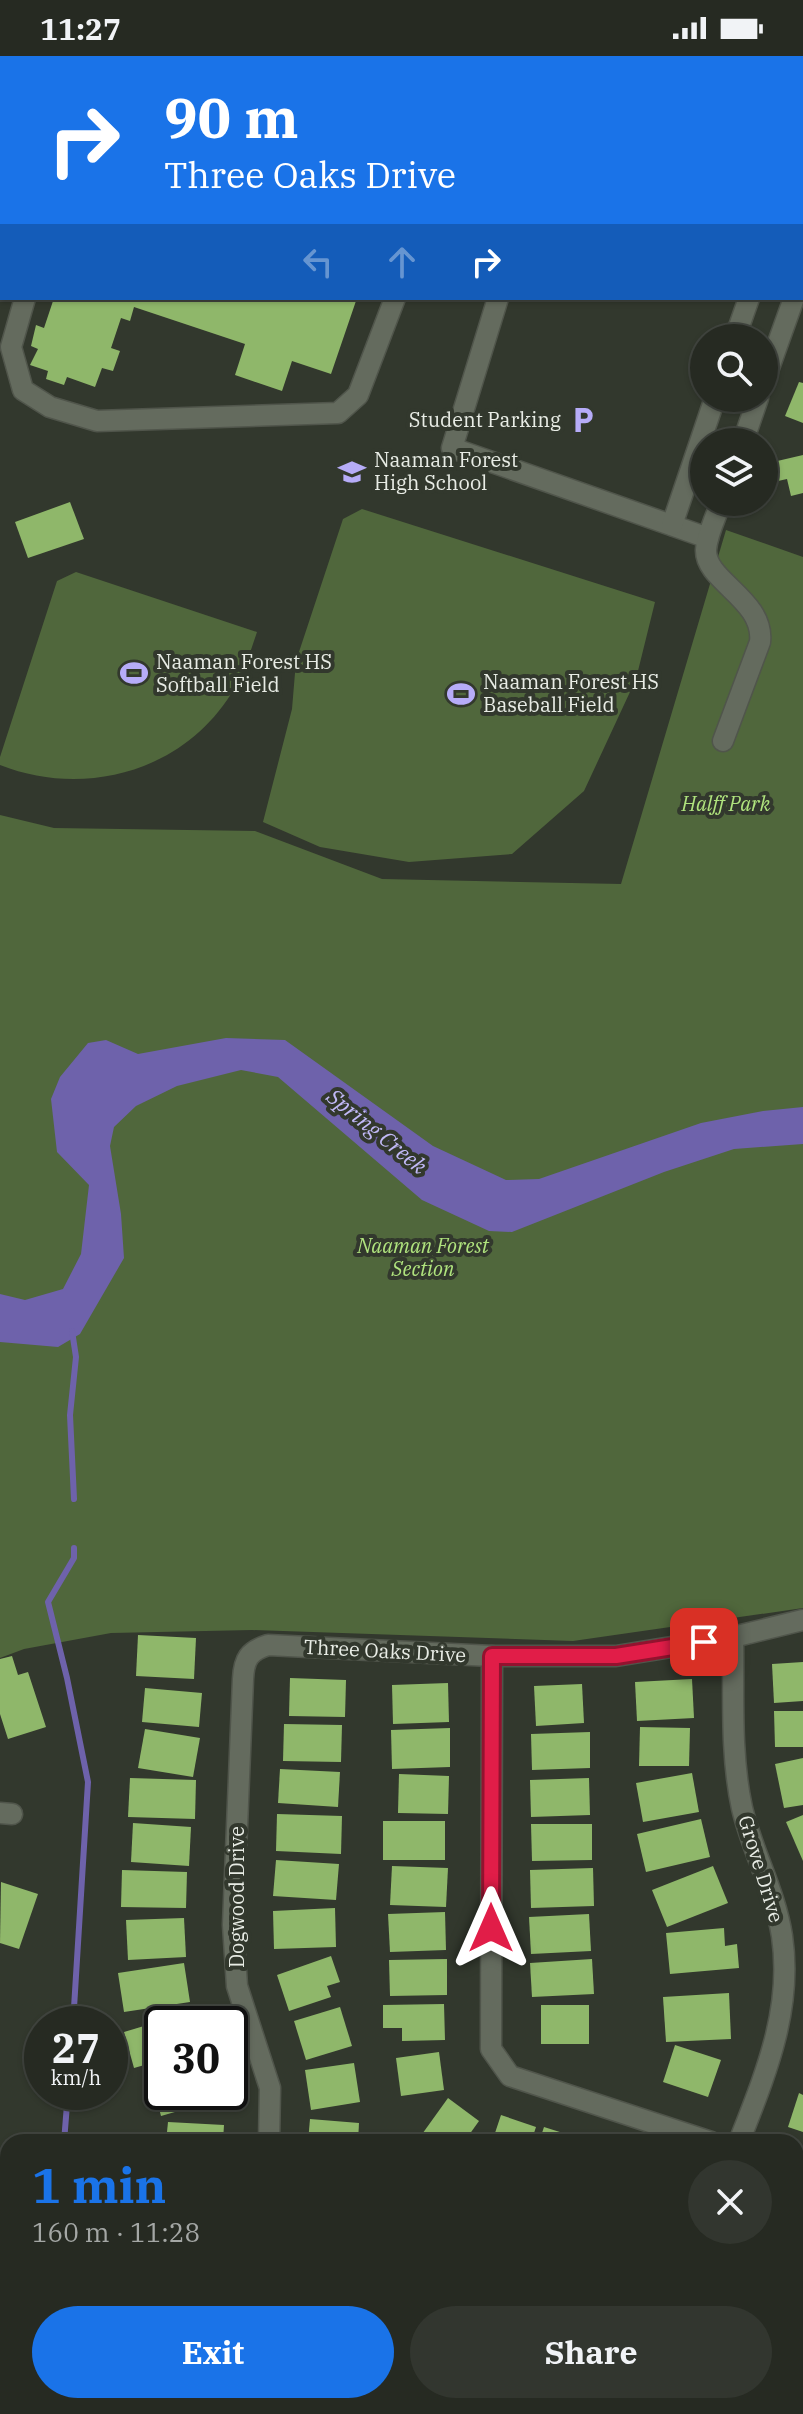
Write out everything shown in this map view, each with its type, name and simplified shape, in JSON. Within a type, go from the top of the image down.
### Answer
[{"type":"street","points":[[24,300],[11,347],[23,390],[50,407],[97,421],[338,413],[358,395],[394,300]]},
{"type":"street","points":[[497,300],[452,448],[708,538]]},
{"type":"street","points":[[740,324],[748,300]]},
{"type":"street","points":[[778,343],[793,300]]},
{"type":"street","points":[[672,525],[710,412]]},
{"type":"street","points":[[716,516],[706,552],[711,565],[755,616],[762,629],[723,741]]},
{"type":"street","name":"Three Oaks Drive","points":[[253,1650],[268,1645],[492,1656],[616,1656],[733,1637],[803,1620]]},
{"type":"street","name":"Grove Drive","points":[[733,1637],[735,1761],[740,1797],[782,1936],[783,1984],[780,2027],[742,2134]]},
{"type":"street","name":"Dogwood Drive","points":[[253,1650],[244,1663],[233,1925],[237,1986],[270,2088],[269,2134]]},
{"type":"street","points":[[492,1656],[491,2049],[510,2076],[687,2134]]},
{"type":"green space","name":"Naaman Forest HS Baseball Field","points":[[362,509],[655,602],[636,679],[584,791],[512,854],[409,862],[320,847],[263,822],[292,709],[296,661],[343,519]]},
{"type":"green space","name":"Naaman Forest Section","points":[[726,530],[803,557],[803,1608],[573,1641],[252,1630],[111,1633],[24,1649],[0,1658],[0,815],[54,828],[255,831],[382,879],[621,884]]},
{"type":"green space","name":"Naaman Forest HS Softball Field","points":[[76,572],[257,632],[231,694],[210,721],[186,743],[159,759],[129,771],[97,778],[65,779],[32,775],[0,765],[0,757],[57,581]]},
{"type":"water","name":"Spring Creek","points":[[226,1038],[285,1040],[433,1146],[506,1180],[539,1179],[701,1123],[763,1111],[803,1107],[803,1144],[734,1149],[664,1172],[512,1232],[489,1231],[422,1200],[278,1077],[241,1070],[177,1086],[136,1106],[114,1127],[110,1146],[121,1214],[124,1258],[80,1334],[58,1347],[0,1342],[0,1294],[25,1300],[63,1289],[81,1254],[89,1185],[57,1152],[51,1099],[60,1077],[88,1043],[106,1040],[138,1054]]},
{"type":"building","points":[[53,300],[356,300],[331,374],[292,361],[282,391],[235,375],[245,344],[134,307],[130,321],[121,318],[111,348],[120,351],[113,371],[102,368],[95,387],[67,377],[64,385],[46,379],[48,371],[30,365],[38,349],[31,346],[36,325],[44,328]]},
{"type":"building","points":[[799,382],[803,383],[803,423],[785,416]]},
{"type":"building","points":[[803,455],[803,493],[791,496],[787,479],[778,481],[778,461]]},
{"type":"building","points":[[70,502],[84,539],[28,558],[15,522]]},
{"type":"building","points":[[138,1635],[196,1638],[194,1679],[136,1676]]},
{"type":"building","points":[[12,1656],[18,1675],[28,1672],[46,1727],[8,1739],[0,1714],[0,1659]]},
{"type":"building","points":[[803,1662],[803,1701],[774,1703],[772,1664]]},
{"type":"building","points":[[290,1678],[346,1680],[345,1717],[289,1716]]},
{"type":"building","points":[[692,1679],[694,1718],[637,1721],[635,1682]]},
{"type":"building","points":[[448,1683],[449,1722],[393,1724],[392,1685]]},
{"type":"building","points":[[582,1684],[584,1723],[536,1726],[534,1686]]},
{"type":"building","points":[[145,1688],[202,1693],[199,1727],[142,1722]]},
{"type":"building","points":[[774,1711],[803,1711],[803,1747],[775,1747]]},
{"type":"building","points":[[284,1724],[342,1725],[341,1762],[283,1761]]},
{"type":"building","points":[[640,1727],[690,1728],[689,1766],[639,1766]]},
{"type":"building","points":[[450,1728],[450,1767],[392,1769],[391,1730]]},
{"type":"building","points":[[145,1729],[200,1738],[193,1777],[138,1768]]},
{"type":"building","points":[[590,1732],[590,1768],[532,1770],[531,1734]]},
{"type":"building","points":[[803,1758],[803,1805],[784,1808],[775,1764]]},
{"type":"building","points":[[280,1769],[340,1772],[338,1807],[278,1803]]},
{"type":"building","points":[[692,1773],[699,1812],[643,1822],[636,1783]]},
{"type":"building","points":[[399,1774],[449,1776],[448,1814],[398,1813]]},
{"type":"building","points":[[130,1778],[196,1780],[195,1819],[128,1817]]},
{"type":"building","points":[[589,1778],[590,1815],[531,1817],[530,1780]]},
{"type":"building","points":[[277,1814],[342,1816],[341,1854],[276,1851]]},
{"type":"building","points":[[803,1815],[803,1861],[786,1822]]},
{"type":"building","points":[[701,1819],[710,1857],[646,1872],[637,1834]]},
{"type":"building","points":[[383,1821],[445,1821],[445,1860],[383,1860]]},
{"type":"building","points":[[133,1823],[191,1827],[189,1866],[131,1862]]},
{"type":"building","points":[[531,1824],[592,1824],[592,1860],[532,1861]]},
{"type":"building","points":[[276,1860],[339,1864],[336,1900],[273,1896]]},
{"type":"building","points":[[392,1866],[448,1868],[446,1907],[390,1905]]},
{"type":"building","points":[[713,1866],[728,1903],[667,1927],[652,1890]]},
{"type":"building","points":[[593,1868],[594,1906],[531,1908],[530,1870]]},
{"type":"building","points":[[122,1870],[187,1872],[186,1908],[121,1907]]},
{"type":"building","points":[[1,1882],[38,1894],[19,1949],[0,1943]]},
{"type":"building","points":[[335,1908],[336,1947],[274,1949],[273,1911]]},
{"type":"building","points":[[445,1912],[446,1950],[390,1952],[388,1914]]},
{"type":"building","points":[[589,1914],[591,1951],[531,1954],[529,1917]]},
{"type":"building","points":[[184,1918],[186,1957],[128,1960],[126,1920]]},
{"type":"building","points":[[724,1928],[725,1946],[737,1944],[739,1968],[670,1974],[666,1933]]},
{"type":"building","points":[[331,1956],[340,1982],[327,1986],[331,1997],[289,2011],[277,1975]]},
{"type":"building","points":[[447,1959],[447,1995],[390,1996],[389,1960]]},
{"type":"building","points":[[592,1959],[594,1994],[532,1997],[530,1963]]},
{"type":"building","points":[[184,1963],[190,2002],[144,2006],[144,2009],[128,2011],[128,2006],[123,2006],[118,1973]]},
{"type":"building","points":[[729,1993],[731,2039],[666,2042],[663,1997]]},
{"type":"building","points":[[444,2004],[445,2040],[402,2041],[402,2028],[383,2028],[383,2005]]},
{"type":"building","points":[[541,2005],[589,2005],[589,2044],[541,2044]]},
{"type":"building","points":[[340,2007],[352,2046],[306,2060],[294,2021]]},
{"type":"building","points":[[144,2026],[144,2065],[134,2068],[128,2046],[128,2031]]},
{"type":"building","points":[[675,2045],[721,2060],[708,2097],[663,2082]]},
{"type":"building","points":[[439,2052],[444,2090],[401,2096],[396,2058]]},
{"type":"building","points":[[354,2063],[360,2102],[311,2110],[305,2070]]},
{"type":"building","points":[[799,2093],[803,2095],[803,2132],[788,2127]]},
{"type":"building","points":[[448,2098],[479,2121],[470,2134],[422,2134]]},
{"type":"building","points":[[159,2110],[182,2110],[161,2116]]},
{"type":"building","points":[[501,2115],[536,2127],[534,2134],[495,2134]]},
{"type":"building","points":[[310,2119],[359,2123],[358,2134],[309,2134]]},
{"type":"building","points":[[168,2122],[224,2125],[223,2134],[167,2134]]},
{"type":"building","points":[[544,2127],[566,2134],[542,2134]]},
{"type":"waterway","points":[[72,1331],[76,1357],[70,1415],[74,1499]]},
{"type":"waterway","points":[[74,1548],[74,1558],[48,1602],[88,1782],[74,2006]]},
{"type":"waterway","points":[[65,2134],[67,2110]]},
{"type":"place","name":"Student Parking","points":[[583,420]]},
{"type":"place","name":"Naaman Forest High School","points":[[352,472]]},
{"type":"place","name":"Naaman Forest HS Softball Field","points":[[134,673]]},
{"type":"place","name":"Naaman Forest HS Baseball Field","points":[[461,694]]},
{"type":"route","points":[[491,1928],[492,1656],[616,1656],[704,1642]]},
{"type":"park label","name":"Halff Park","points":[[726,804]]}]
